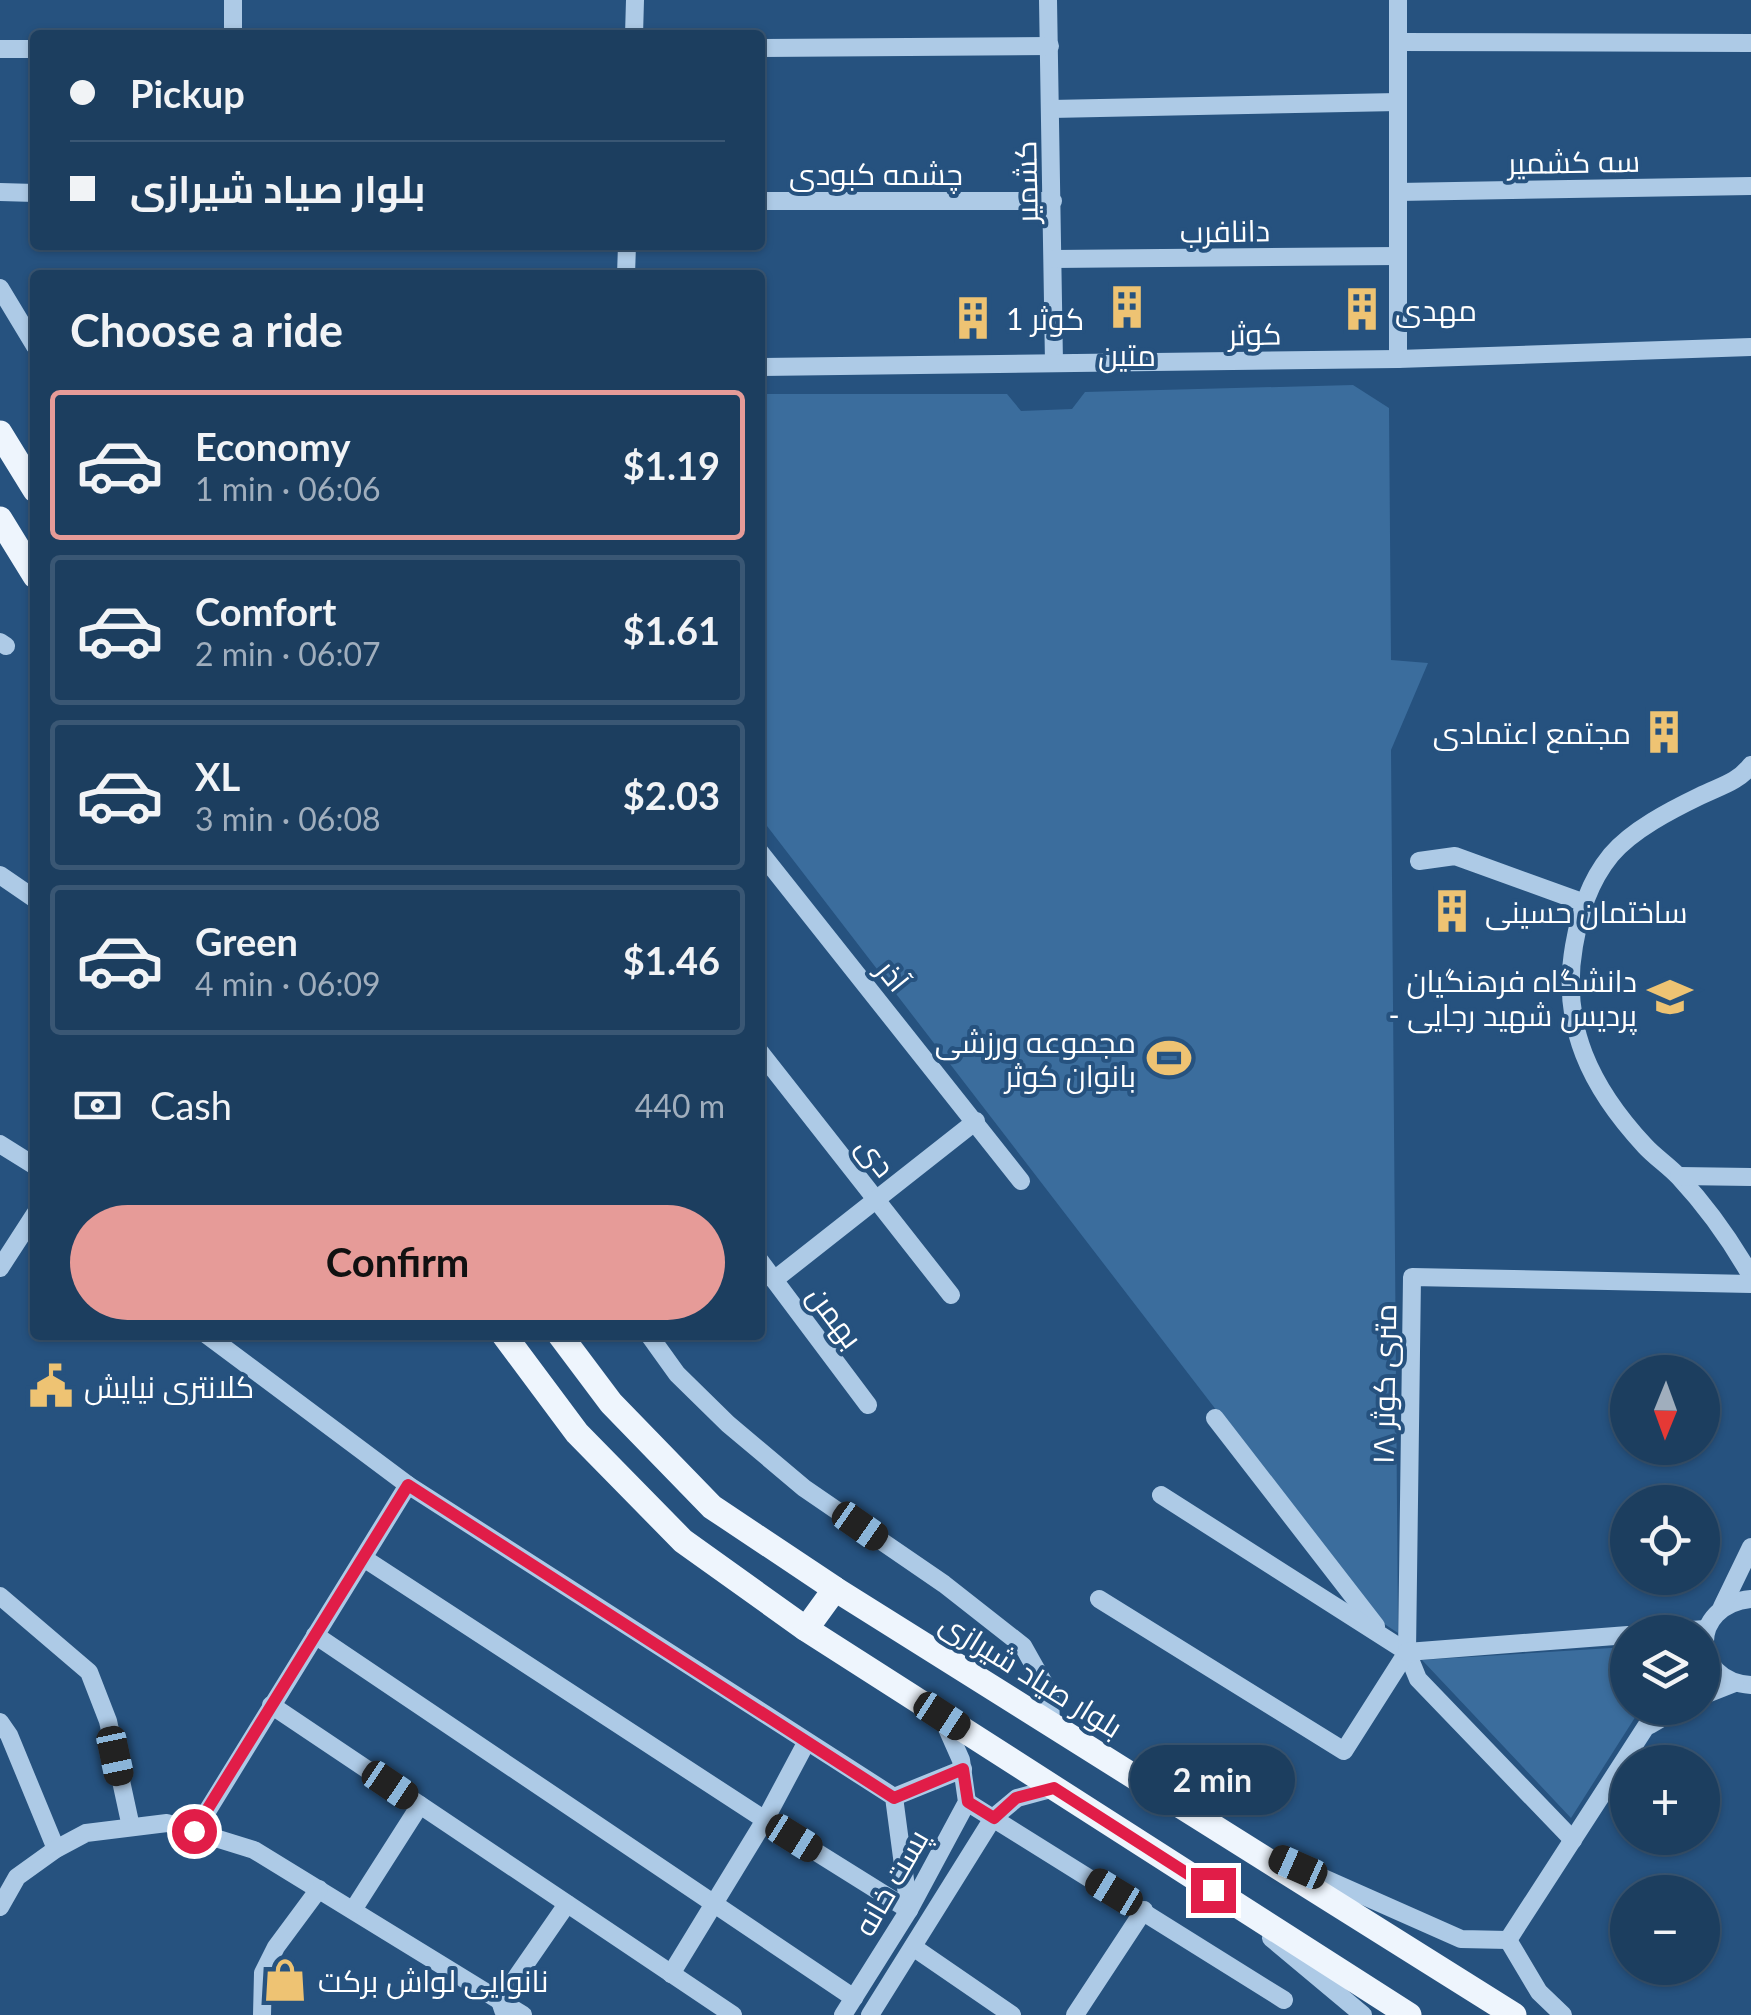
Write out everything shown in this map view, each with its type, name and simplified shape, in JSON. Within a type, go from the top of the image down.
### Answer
[{"type":"main road","points":[[0,433],[30,482]]},
{"type":"main road","points":[[0,519],[30,568]]},
{"type":"main road","points":[[508,1340],[577,1432],[683,1541],[806,1629],[1409,2015]]},
{"type":"main road","name":"بلوار صیاد شیرازی","points":[[564,1340],[611,1403],[712,1507],[834,1589],[1514,2015]]},
{"type":"main road","points":[[806,1629],[834,1589]]},
{"type":"street","points":[[233,0],[233,30]]},
{"type":"street","points":[[634,30],[635,0]]},
{"type":"street","name":"کشمیر","points":[[1048,0],[1054,363]]},
{"type":"street","points":[[1398,0],[1398,359]]},
{"type":"street","points":[[1398,42],[1751,44]]},
{"type":"street","points":[[765,48],[1050,46]]},
{"type":"street","points":[[0,50],[30,49]]},
{"type":"street","points":[[1051,108],[1398,102]]},
{"type":"street","name":"سه کشمیر","points":[[1398,192],[1751,186]]},
{"type":"street","points":[[0,192],[30,193]]},
{"type":"street","name":"چشمه کبودی","points":[[765,201],[1052,200]]},
{"type":"street","name":"دانافرب","points":[[1053,260],[1398,256]]},
{"type":"street","points":[[0,288],[28,322]]},
{"type":"street","name":"کوثر","points":[[765,366],[1398,359],[1751,347]]},
{"type":"street","points":[[1748,774],[1642,830],[1612,854],[1582,902],[1568,979],[1574,1034],[1602,1089],[1645,1146],[1679,1176],[1731,1242],[1751,1276]]},
{"type":"street","points":[[1419,861],[1454,856],[1582,902]]},
{"type":"street","name":"آذر","points":[[765,858],[1021,1181]]},
{"type":"street","points":[[0,875],[30,895]]},
{"type":"street","name":"دی","points":[[765,1058],[951,1296]]},
{"type":"street","points":[[774,1280],[976,1122]]},
{"type":"street","points":[[4,1149],[30,1163]]},
{"type":"street","points":[[1679,1176],[1751,1178]]},
{"type":"street","points":[[1,1264],[30,1221]]},
{"type":"street","name":"بهمن","points":[[765,1267],[868,1405]]},
{"type":"street","name":"۱۸ متری کوثر","points":[[1407,1652],[1412,1277],[1751,1284]]},
{"type":"street","points":[[214,1340],[408,1485],[894,1798]]},
{"type":"street","points":[[652,1340],[678,1374],[728,1424],[804,1488],[944,1584],[1023,1646],[1050,1694],[1051,1725]]},
{"type":"street","points":[[1214,1418],[1386,1638]]},
{"type":"street","points":[[194,1831],[408,1485]]},
{"type":"street","points":[[1161,1495],[1407,1652],[1418,1680],[1573,1840]]},
{"type":"street","points":[[1717,1615],[1751,1547]]},
{"type":"street","points":[[365,1558],[908,1910]]},
{"type":"street","points":[[0,1596],[90,1672],[108,1721],[130,1827]]},
{"type":"street","points":[[1099,1599],[1344,1752],[1407,1652]]},
{"type":"street","points":[[1722,1607],[1736,1600],[1751,1599]]},
{"type":"street","points":[[315,1636],[854,1998]]},
{"type":"street","points":[[1407,1652],[1610,1636]]},
{"type":"street","points":[[1720,1671],[1743,1684]]},
{"type":"street","points":[[270,1705],[733,2015]]},
{"type":"street","points":[[942,1716],[963,1769],[968,1802],[1284,2000]]},
{"type":"street","points":[[0,1722],[9,1734],[56,1849]]},
{"type":"street","points":[[1508,1940],[1647,1725]]},
{"type":"street","points":[[1645,1728],[1650,1725]]},
{"type":"street","points":[[671,1974],[765,1820],[806,1744]]},
{"type":"street","points":[[894,1798],[963,1769]]},
{"type":"street","points":[[870,2015],[994,1818],[1016,1798],[1054,1788]]},
{"type":"street","points":[[894,1798],[908,1910]]},
{"type":"street","name":"پست خانه","points":[[843,2015],[968,1802]]},
{"type":"street","points":[[353,1910],[420,1805]]},
{"type":"street","points":[[0,1907],[17,1878],[86,1833],[167,1822],[254,1850],[502,2008],[523,2015]]},
{"type":"street","points":[[1232,1838],[1460,1939],[1508,1940]]},
{"type":"street","points":[[262,2015],[263,1973],[276,1947],[318,1890]]},
{"type":"street","points":[[1213,1890],[1363,2015]]},
{"type":"street","points":[[502,2008],[567,1904]]},
{"type":"street","points":[[1076,2015],[1144,1910]]},
{"type":"street","points":[[1508,1940],[1539,1992],[1563,2015]]},
{"type":"street","points":[[913,1947],[1012,2015]]},
{"type":"shaded area","name":"مجموعه ورزشی بانوان کوثر","points":[[1353,385],[1389,408],[1391,660],[1428,663],[1391,750],[1398,1633],[1377,1619],[765,823],[765,394],[1007,394],[1021,411],[1072,409],[1085,392]]},
{"type":"shaded area","points":[[1610,1648],[1610,1725],[1630,1725],[1617,1745],[1610,1745],[1610,1757],[1571,1818],[1422,1660]]},
{"type":"place","name":"متین","points":[[1127,307]]},
{"type":"place","name":"مهدی","points":[[1362,309]]},
{"type":"place","name":"کوثر 1","points":[[973,318]]},
{"type":"place","name":"مجتمع اعتمادی","points":[[1664,732]]},
{"type":"place","name":"ساختمان حسینی","points":[[1452,911]]},
{"type":"place","name":"دانشگاه فرهنگیان - پردیس شهید رجایی","points":[[1670,997]]},
{"type":"place","name":"مجموعه ورزشی بانوان کوثر","points":[[1169,1058]]},
{"type":"place","name":"کلانتری نیایش","points":[[51,1386]]},
{"type":"place","name":"نانوایی لواش برکت","points":[[285,1980]]},
{"type":"route","points":[[194,1831],[408,1485],[894,1798],[963,1769],[968,1802],[994,1818],[1016,1798],[1054,1788],[1213,1890]]}]
